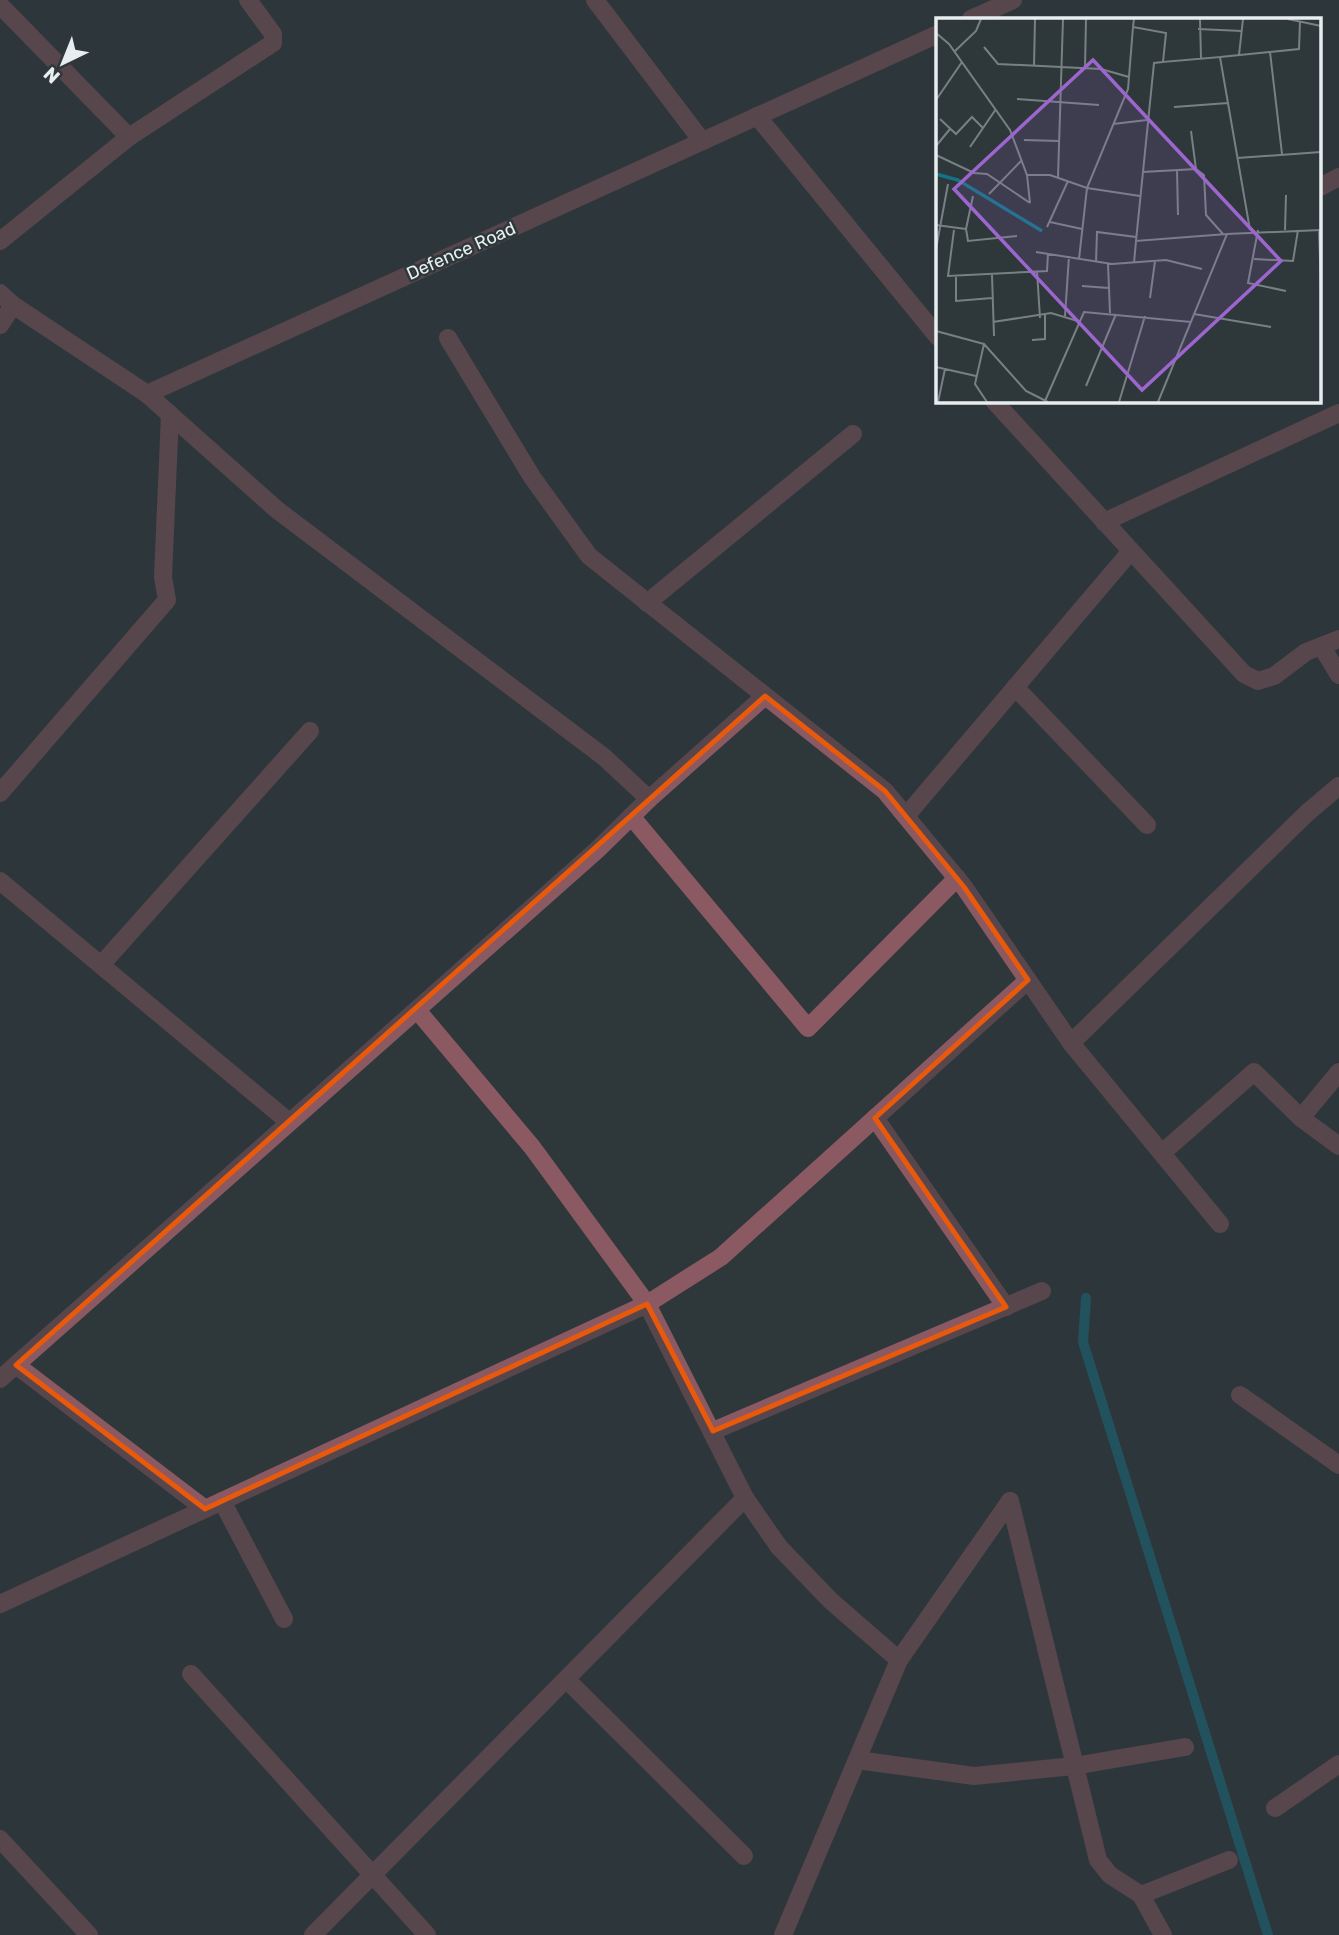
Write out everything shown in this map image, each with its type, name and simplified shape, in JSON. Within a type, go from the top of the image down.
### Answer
[{"type":"street","points":[[0,241],[129,138],[273,43],[273,34],[248,0]]},
{"type":"street","points":[[595,0],[702,141]]},
{"type":"street","points":[[973,18],[1013,0]]},
{"type":"street","points":[[0,5],[129,138]]},
{"type":"street","name":"Defence Road","points":[[148,394],[936,35]]},
{"type":"street","points":[[757,116],[936,335]]},
{"type":"street","points":[[1322,186],[1339,177]]},
{"type":"street","points":[[0,325],[7,299],[148,394],[276,509],[604,757],[649,799]]},
{"type":"street","points":[[448,338],[533,477],[589,556],[885,792],[957,878],[1071,1043],[1220,1224]]},
{"type":"street","points":[[995,402],[1244,674],[1258,681],[1274,676],[1306,652],[1339,639]]},
{"type":"street","points":[[1104,522],[1339,413]]},
{"type":"street","points":[[0,793],[167,600],[163,577],[170,414]]},
{"type":"street","points":[[648,603],[853,434]]},
{"type":"street","points":[[906,817],[1131,551]]},
{"type":"street","points":[[1322,647],[1339,675]]},
{"type":"street","points":[[1015,688],[1147,825]]},
{"type":"street","points":[[0,1379],[417,1010],[765,696]]},
{"type":"street","points":[[101,965],[310,730]]},
{"type":"street","points":[[1071,1043],[1339,786]]},
{"type":"street","points":[[631,816],[808,1028],[957,878]]},
{"type":"street","points":[[0,881],[289,1122]]},
{"type":"street","points":[[0,1604],[648,1304],[722,1257],[1028,980]]},
{"type":"street","points":[[417,1010],[532,1147],[648,1304],[745,1498],[779,1547],[831,1601],[899,1660]]},
{"type":"street","points":[[1162,1153],[1254,1072],[1301,1118],[1339,1146]]},
{"type":"street","points":[[1301,1118],[1339,1072]]},
{"type":"street","points":[[875,1118],[1006,1307]]},
{"type":"street","points":[[713,1431],[1042,1291]]},
{"type":"street","points":[[16,1365],[205,1509]]},
{"type":"street","points":[[1240,1395],[1339,1465]]},
{"type":"street","points":[[313,1935],[745,1498]]},
{"type":"street","points":[[222,1501],[284,1619]]},
{"type":"street","points":[[783,1935],[899,1660],[1010,1501],[1098,1860],[1110,1875],[1141,1895],[1163,1935]]},
{"type":"street","points":[[191,1674],[427,1935]]},
{"type":"street","points":[[566,1679],[744,1856]]},
{"type":"street","points":[[857,1760],[974,1776],[1074,1766],[1185,1747]]},
{"type":"street","points":[[1275,1808],[1339,1764]]},
{"type":"street","points":[[0,1839],[85,1934]]},
{"type":"street","points":[[1141,1895],[1229,1860]]},
{"type":"highlighted area","points":[[765,696],[885,791],[964,887],[1028,980],[875,1118],[1006,1307],[713,1431],[647,1304],[205,1509],[16,1365]]},
{"type":"waterway","points":[[1086,1298],[1083,1342],[1268,1935]]}]
